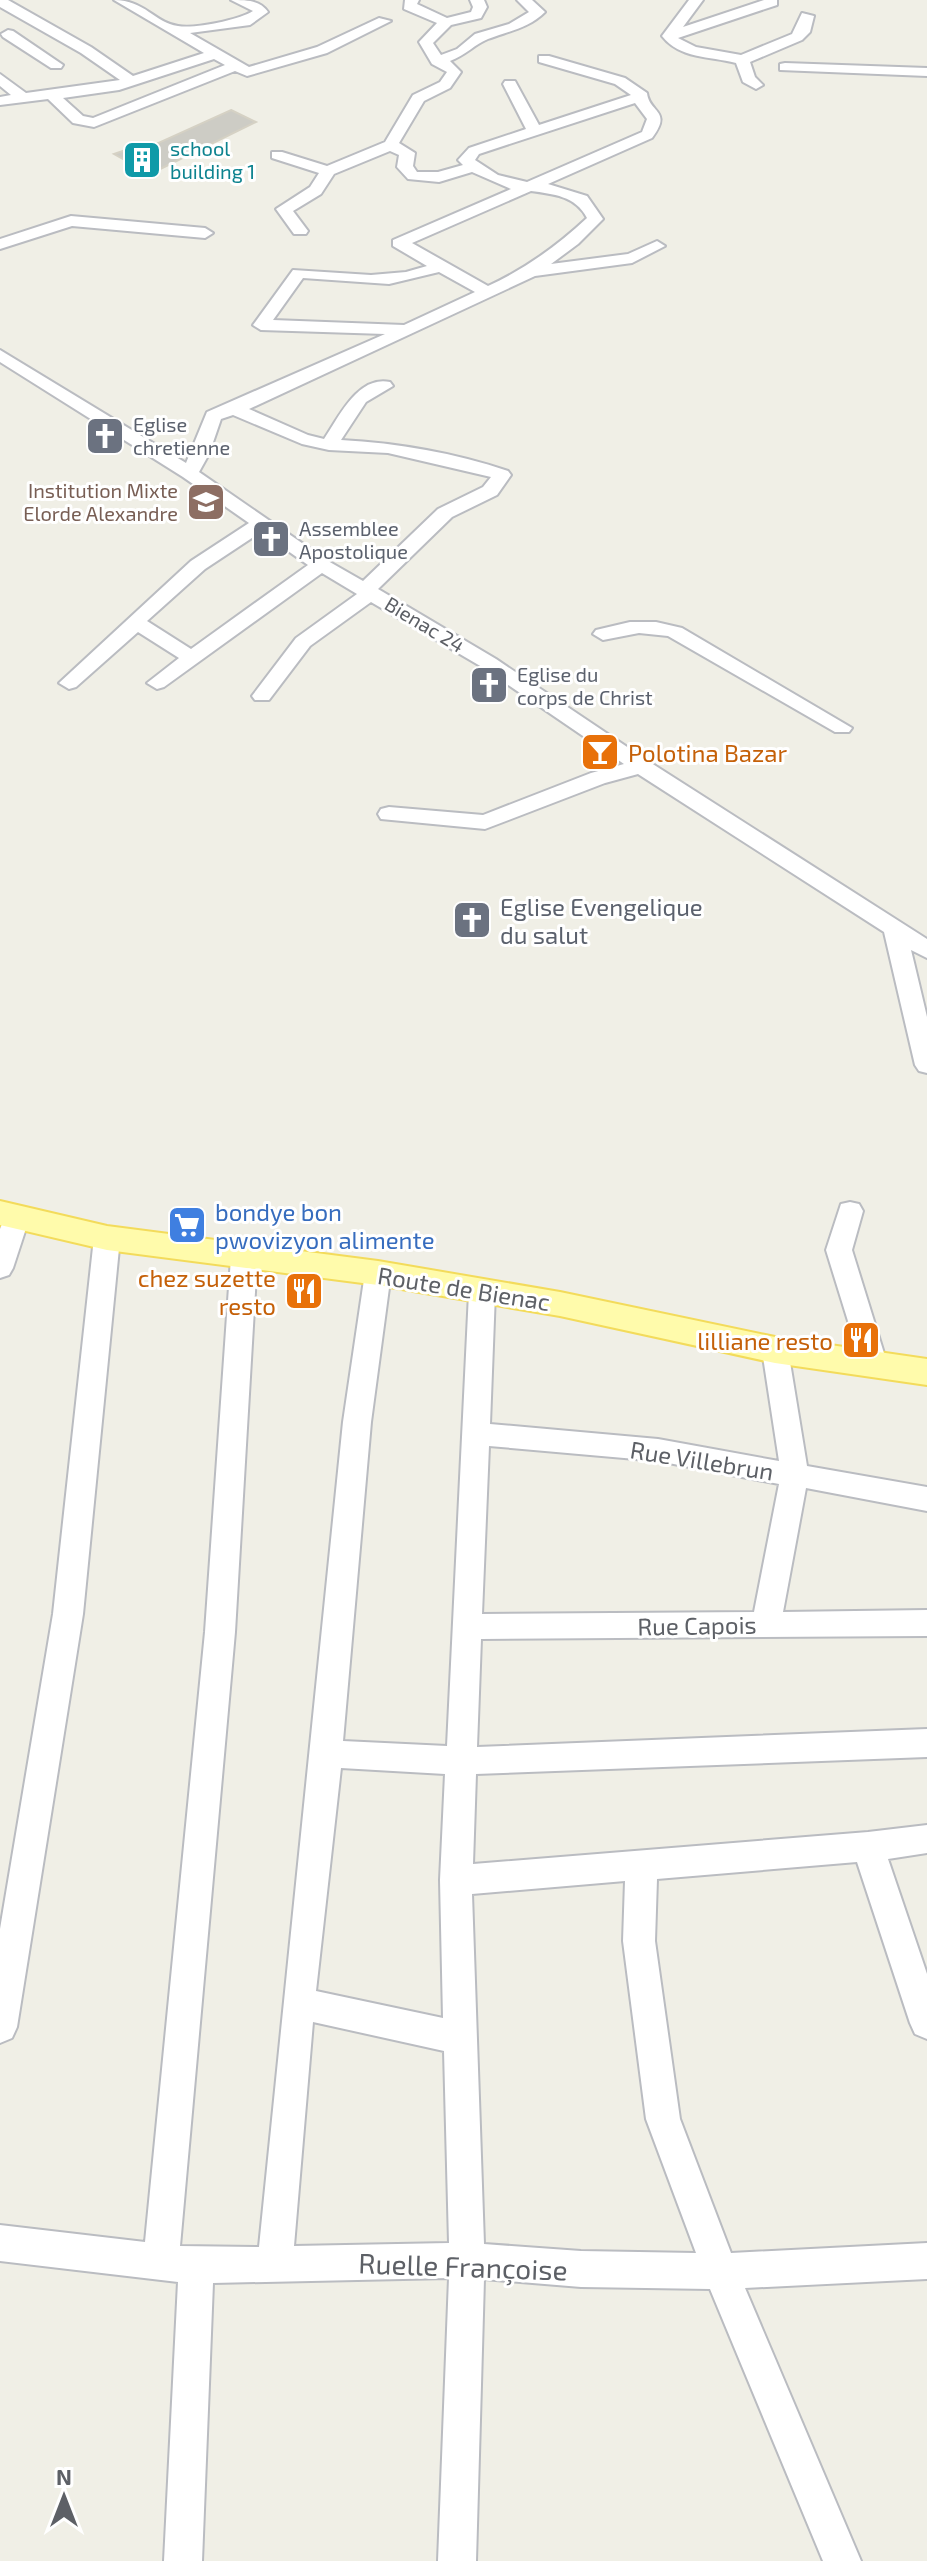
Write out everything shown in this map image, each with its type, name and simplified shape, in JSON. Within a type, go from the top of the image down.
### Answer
[{"type":"main road","name":"Route de Bienac","points":[[8,1214],[107,1238],[378,1273],[560,1304],[775,1350],[927,1372]]},
{"type":"street","points":[[125,3],[145,0]]},
{"type":"street","points":[[175,31],[245,22],[259,15],[261,10],[258,7],[238,0]]},
{"type":"street","points":[[412,0],[409,6],[446,22]]},
{"type":"street","points":[[300,231],[284,209],[306,201],[328,171],[391,145],[418,98],[445,85],[453,76],[452,67],[437,61],[426,42],[446,22],[476,15],[480,7],[477,0]]},
{"type":"street","points":[[437,61],[462,52],[480,37],[514,27],[538,12],[524,0]]},
{"type":"street","points":[[669,36],[696,0]]},
{"type":"street","points":[[0,1],[131,81]]},
{"type":"street","points":[[669,36],[772,1]]},
{"type":"street","points":[[696,50],[757,18],[772,1]]},
{"type":"street","points":[[125,3],[247,72],[322,50],[384,21]]},
{"type":"street","points":[[669,36],[678,45],[742,60],[797,37],[803,32],[807,16]]},
{"type":"street","points":[[4,36],[36,21]]},
{"type":"street","points":[[4,36],[56,65]]},
{"type":"street","points":[[0,101],[114,87],[216,54]]},
{"type":"street","points":[[189,473],[200,454],[213,416],[488,293],[530,271],[572,241],[595,219],[585,204],[564,192],[547,186],[508,184],[473,167],[466,160],[474,151],[642,96],[620,81],[544,59]]},
{"type":"street","points":[[742,60],[748,79],[756,85]]},
{"type":"street","points":[[52,95],[78,120],[94,123],[236,66]]},
{"type":"street","points":[[785,67],[927,72]]},
{"type":"street","points":[[0,78],[23,98]]},
{"type":"street","points":[[510,84],[534,130]]},
{"type":"street","points":[[488,293],[399,243],[647,135],[655,126],[656,118],[652,109],[637,97]]},
{"type":"street","points":[[391,145],[407,153],[405,167],[413,176],[439,177],[473,167]]},
{"type":"street","points":[[277,155],[328,171]]},
{"type":"street","points":[[0,244],[71,221],[205,233]]},
{"type":"street","points":[[530,271],[620,260],[657,246]]},
{"type":"street","points":[[406,329],[261,325],[299,273],[355,280],[390,280],[415,278],[441,266]]},
{"type":"street","name":"Bienac 24","points":[[0,356],[189,473],[259,525],[321,565],[489,663],[641,766],[927,950]]},
{"type":"street","points":[[329,445],[360,398],[384,386]]},
{"type":"street","points":[[234,409],[302,439],[329,445],[388,448],[476,466],[502,475],[490,491],[445,513],[413,542],[406,554],[369,591],[303,642],[262,696]]},
{"type":"street","points":[[69,683],[198,565],[259,525]]},
{"type":"street","points":[[157,683],[321,565]]},
{"type":"street","points":[[137,623],[192,658]]},
{"type":"street","points":[[603,634],[625,627],[652,626],[675,632],[842,728]]},
{"type":"street","points":[[389,814],[485,822],[598,778],[641,766]]},
{"type":"street","points":[[894,929],[927,1065]]},
{"type":"street","points":[[850,1211],[852,1221],[840,1240],[839,1250],[874,1363]]},
{"type":"street","points":[[0,1268],[8,1214]]},
{"type":"street","points":[[0,2027],[68,1614],[107,1238]]},
{"type":"street","points":[[183,2561],[179,2264],[244,1258]]},
{"type":"street","points":[[275,2264],[298,2003],[327,1754],[357,1422],[378,1273]]},
{"type":"street","points":[[457,2561],[467,2260],[456,1880],[482,1293]]},
{"type":"street","points":[[766,1624],[795,1475],[775,1350]]},
{"type":"street","name":"Rue Villebrun","points":[[476,1434],[658,1450],[927,1499]]},
{"type":"street","name":"Rue Capois","points":[[467,1626],[927,1623]]},
{"type":"street","points":[[327,1754],[461,1761],[927,1743]]},
{"type":"street","points":[[456,1880],[868,1847],[927,1839]]},
{"type":"street","points":[[868,1847],[927,2023]]},
{"type":"street","points":[[642,1865],[639,1941],[663,2119],[720,2271],[842,2561]]},
{"type":"street","points":[[298,2003],[461,2038]]},
{"type":"street","name":"Ruelle Françoise","points":[[0,2243],[179,2264],[467,2260],[581,2269],[720,2271],[927,2261]]},
{"type":"building","points":[[231,110],[256,122],[150,174],[114,154],[134,147],[141,151]]},
{"type":"place","name":"school building 1","points":[[142,160]]},
{"type":"place","name":"Eglise chretienne","points":[[105,436]]},
{"type":"place","name":"Institution Mixte Elorde Alexandre","points":[[206,502]]},
{"type":"place","name":"Assemblee Apostolique","points":[[271,539]]},
{"type":"place","name":"Eglise du corps de Christ","points":[[489,685]]},
{"type":"place","name":"Polotina Bazar","points":[[600,752]]},
{"type":"place","name":"Eglise Evengelique du salut","points":[[472,920]]},
{"type":"place","name":"bondye bon pwovizyon alimente","points":[[187,1225]]},
{"type":"place","name":"chez suzette resto","points":[[304,1291]]},
{"type":"place","name":"lilliane resto","points":[[861,1340]]}]
